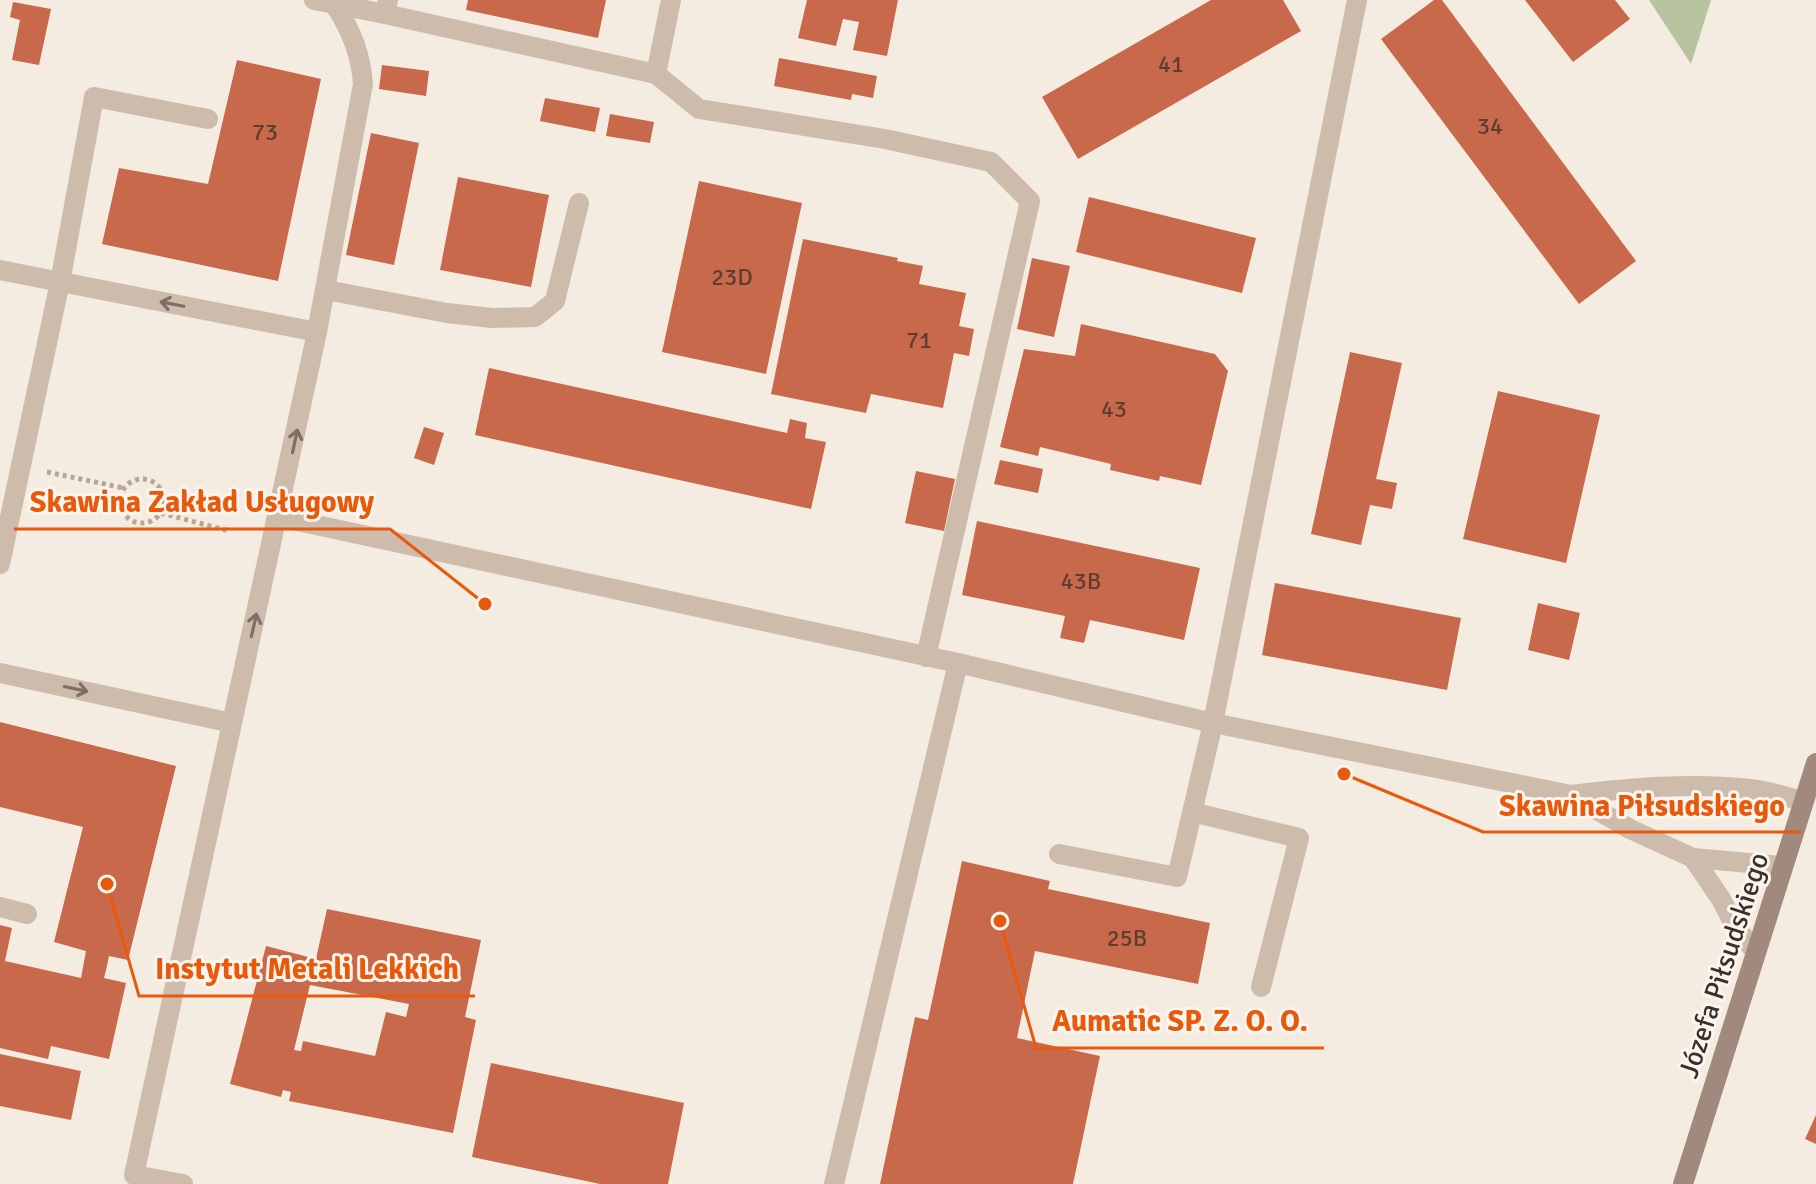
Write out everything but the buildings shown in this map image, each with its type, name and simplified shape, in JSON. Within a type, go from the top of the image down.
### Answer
[{"type":"main road","name":"Józefa Piłsudskiego","points":[[1683,1184],[1816,763]]},
{"type":"street","points":[[656,74],[671,0]]},
{"type":"street","points":[[1059,854],[1177,877],[1213,723],[1357,0]]},
{"type":"street","points":[[324,2],[386,7],[474,32],[656,74],[699,109],[885,139],[991,162],[1030,201],[926,657]]},
{"type":"street","points":[[183,1184],[130,1180],[279,517],[326,290],[363,84],[352,33],[324,2]]},
{"type":"street","points":[[0,564],[60,282],[94,97],[208,119]]},
{"type":"street","points":[[326,290],[447,313],[492,318],[535,317],[555,301],[579,203]]},
{"type":"street","points":[[0,270],[317,332]]},
{"type":"street","points":[[279,517],[958,663],[1213,723],[1571,795],[1630,829],[1693,858],[1783,866]]},
{"type":"street","points":[[834,1184],[958,663]]},
{"type":"street","points":[[0,673],[232,723]]},
{"type":"street","points":[[1571,795],[1624,788],[1697,787],[1751,789],[1804,801]]},
{"type":"street","points":[[1192,812],[1299,838],[1261,987]]},
{"type":"street","points":[[1693,858],[1736,928],[1756,952]]},
{"type":"street","points":[[0,907],[27,914]]},
{"type":"path","points":[[21,466],[124,488]]},
{"type":"path","points":[[15,492],[122,511],[130,519],[141,523],[152,520],[160,513],[164,496],[151,481],[141,478],[132,481],[124,488],[120,499],[122,511]]},
{"type":"path","points":[[164,496],[234,512]]},
{"type":"path","points":[[160,513],[229,531]]},
{"type":"green space","points":[[1649,0],[1711,0],[1691,64]]},
{"type":"place","name":"Skawina Zakład Usługowy","points":[[485,604]]},
{"type":"place","name":"Skawina Piłsudskiego","points":[[1344,774]]},
{"type":"place","name":"Instytut Metali Lekkich","points":[[107,884]]},
{"type":"place","name":"Aumatic SP. Z. O. O.","points":[[1000,921]]}]
